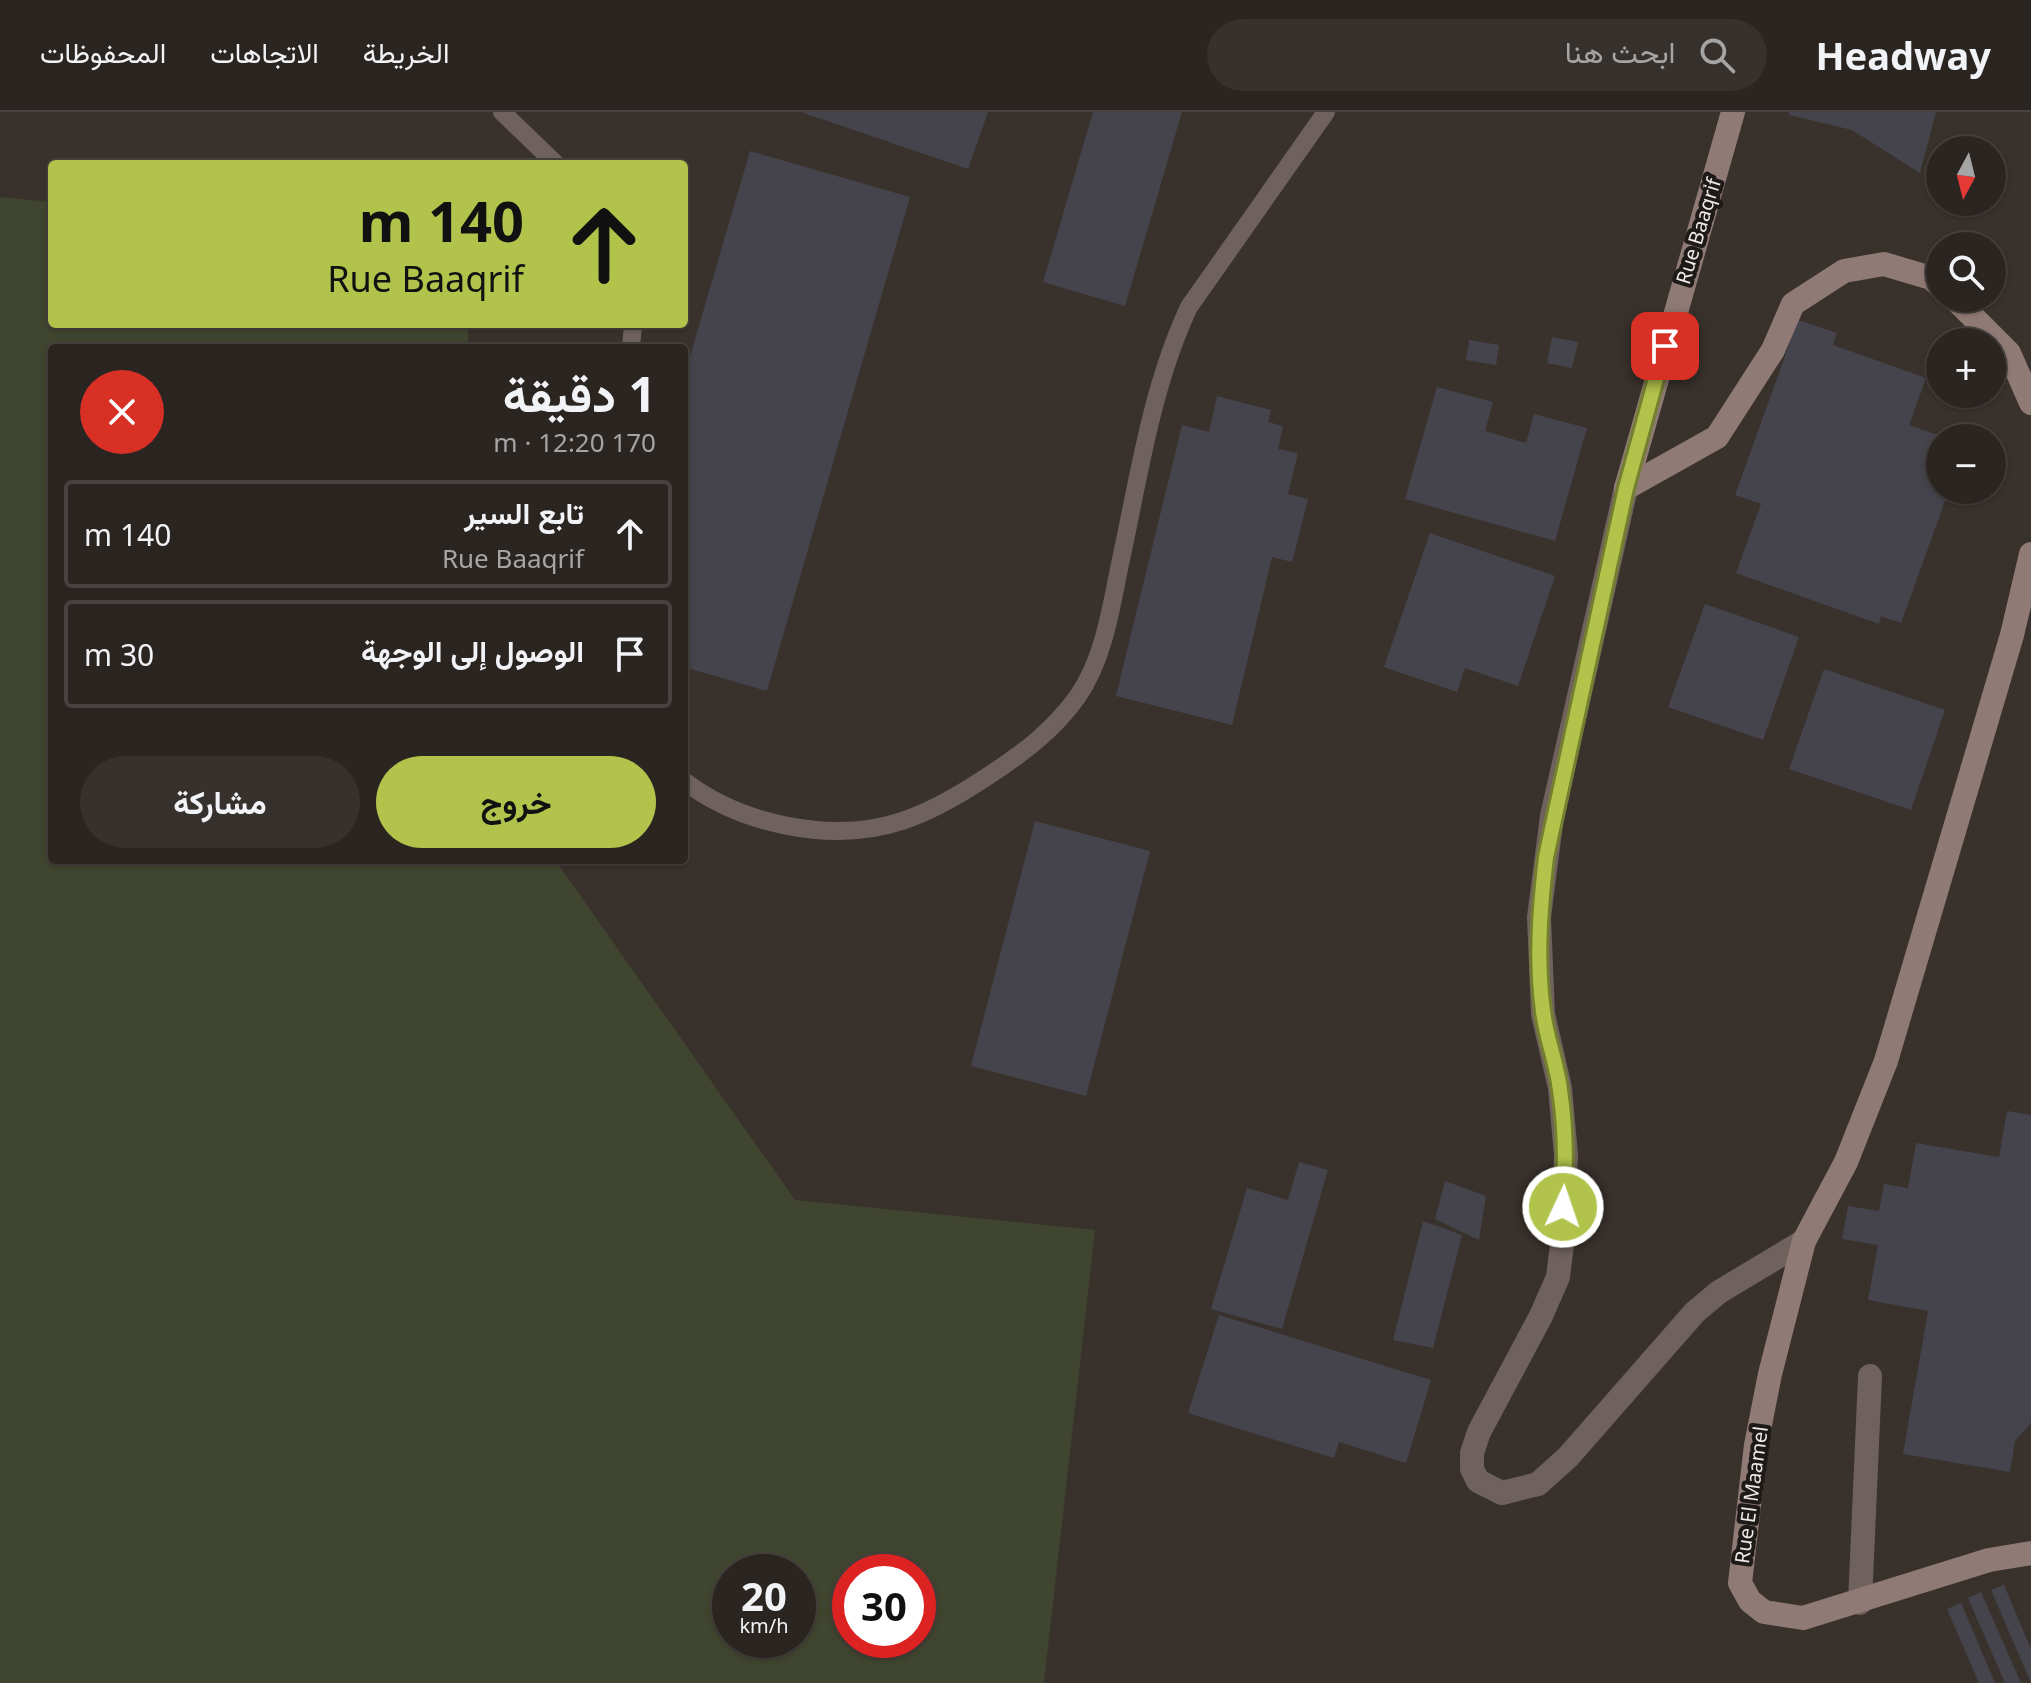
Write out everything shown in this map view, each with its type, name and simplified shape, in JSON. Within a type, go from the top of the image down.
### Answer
[{"type":"street","name":"Rue Baaqrif","points":[[1626,488],[1733,112]]},
{"type":"street","points":[[1804,1241],[1719,1292],[1695,1312],[1568,1457],[1538,1484],[1502,1493],[1478,1481],[1472,1469],[1472,1453],[1479,1432],[1541,1316],[1558,1277],[1566,1155],[1560,1088],[1543,1014],[1539,917],[1552,816],[1626,488],[1717,437],[1773,350],[1793,304],[1844,271],[1884,264],[1926,277]]},
{"type":"street","points":[[1968,312],[2009,353],[2031,403]]},
{"type":"street","name":"Rue El Maamel","points":[[2031,554],[2012,635],[1886,1061],[1846,1162],[1804,1241],[1759,1431],[1744,1526],[1740,1583],[1750,1601],[1764,1612],[1803,1618],[1860,1603],[1989,1560],[2031,1553]]},
{"type":"street","points":[[1860,1603],[1870,1376]]},
{"type":"lane","points":[[502,112],[552,160]]},
{"type":"lane","points":[[688,784],[711,801],[762,820],[823,830],[872,831],[919,815],[966,790],[1016,758],[1054,724],[1080,694],[1096,661],[1107,624],[1151,420],[1173,342],[1189,307],[1326,112]]},
{"type":"green space","points":[[0,197],[48,202],[48,328],[468,328],[468,344],[48,344],[48,864],[558,864],[795,1200],[1095,1230],[1044,1683],[0,1683]]},
{"type":"building","points":[[801,112],[988,112],[968,169]]},
{"type":"building","points":[[1093,112],[1182,112],[1125,306],[1043,282]]},
{"type":"building","points":[[1789,112],[1936,112],[1930,136],[1926,136],[1920,173],[1852,130],[1789,115]]},
{"type":"building","points":[[750,151],[910,197],[767,691],[688,668],[688,363]]},
{"type":"building","points":[[1798,320],[1837,333],[1833,345],[1926,378],[1909,425],[1926,431],[1926,504],[1944,504],[1901,623],[1881,616],[1879,624],[1736,573],[1761,504],[1735,495]]},
{"type":"building","points":[[1552,337],[1578,342],[1572,368],[1547,363]]},
{"type":"building","points":[[1469,340],[1499,345],[1496,365],[1466,360]]},
{"type":"building","points":[[1437,387],[1493,402],[1485,431],[1526,443],[1534,414],[1587,428],[1555,541],[1405,499]]},
{"type":"building","points":[[1217,396],[1271,410],[1268,422],[1283,426],[1278,449],[1298,453],[1288,494],[1308,499],[1292,562],[1272,557],[1232,725],[1116,696],[1182,425],[1209,432]]},
{"type":"building","points":[[1430,533],[1555,576],[1518,686],[1465,668],[1457,692],[1384,667]]},
{"type":"building","points":[[1705,604],[1799,637],[1763,740],[1668,707]]},
{"type":"building","points":[[1824,669],[1945,710],[1911,810],[1789,769]]},
{"type":"building","points":[[1035,821],[1150,851],[1086,1096],[971,1066]]},
{"type":"building","points":[[2007,1111],[2031,1115],[2031,1423],[2015,1441],[2010,1472],[1903,1454],[1928,1311],[1868,1300],[1878,1245],[1842,1239],[1848,1206],[1879,1211],[1884,1184],[1908,1188],[1916,1143],[1999,1157]]},
{"type":"building","points":[[1299,1162],[1328,1170],[1282,1329],[1211,1309],[1247,1188],[1288,1200]]},
{"type":"building","points":[[1445,1181],[1486,1196],[1479,1240],[1435,1219]]},
{"type":"building","points":[[1423,1221],[1462,1235],[1433,1348],[1393,1340]]},
{"type":"building","points":[[1219,1315],[1431,1380],[1406,1463],[1339,1442],[1334,1458],[1188,1413]]},
{"type":"building","points":[[2004,1585],[2031,1649],[2031,1683],[1991,1590]]},
{"type":"building","points":[[1981,1592],[2021,1683],[2005,1683],[1968,1598]]},
{"type":"building","points":[[1961,1603],[1995,1683],[1979,1683],[1947,1609]]},
{"type":"route","points":[[1563,1207],[1566,1155],[1560,1088],[1543,1014],[1539,971],[1539,917],[1546,857],[1552,816],[1626,488],[1665,346]]}]
